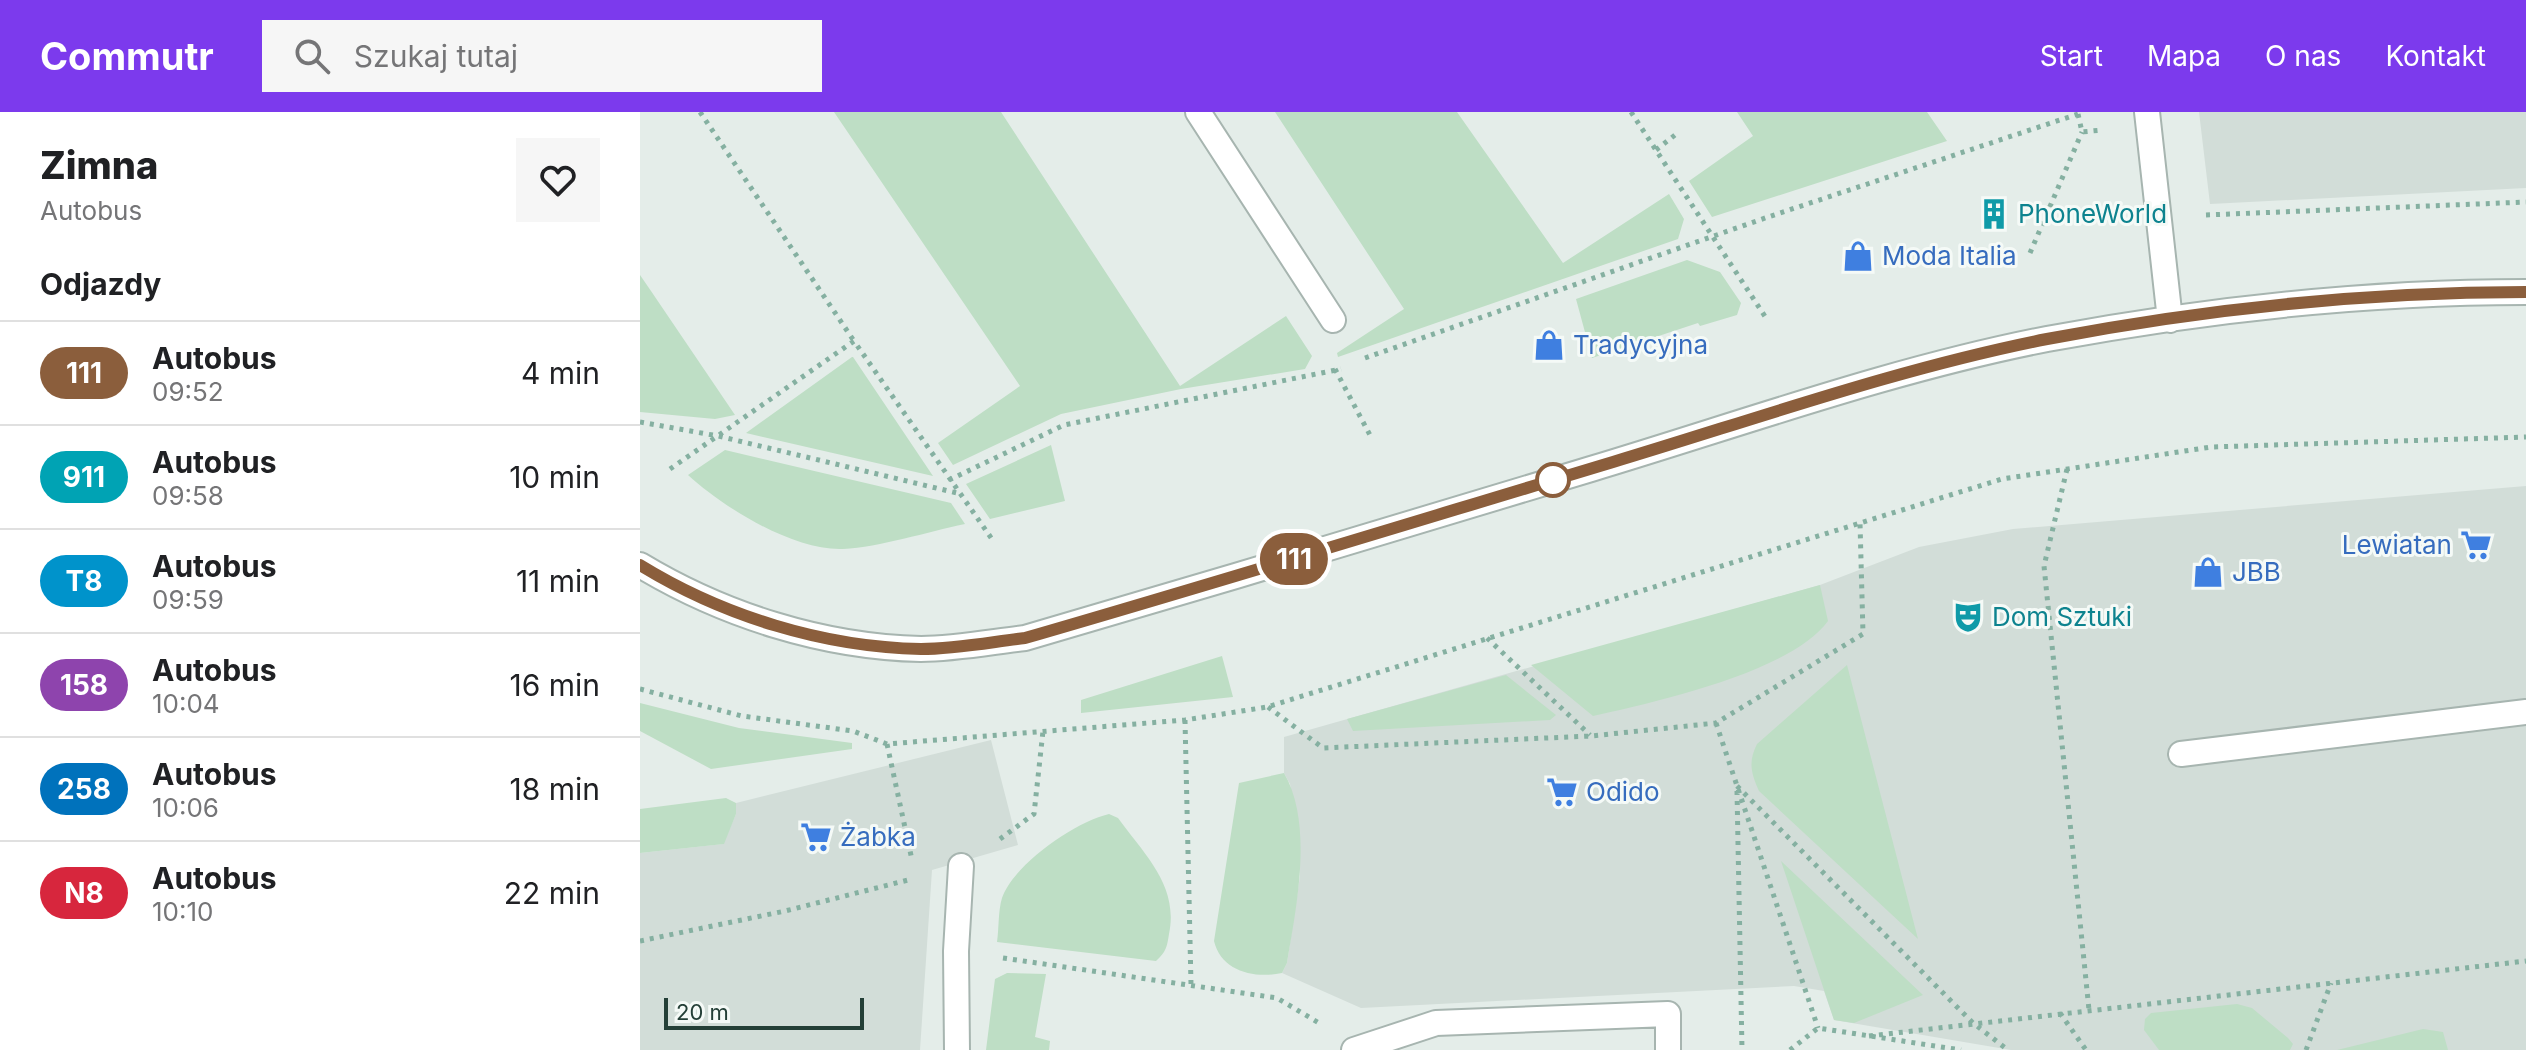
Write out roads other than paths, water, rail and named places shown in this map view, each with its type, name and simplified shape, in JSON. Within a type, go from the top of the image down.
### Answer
[{"type":"street","points":[[1198,112],[1333,320]]},
{"type":"street","points":[[2147,112],[2170,320]]},
{"type":"street","points":[[640,565],[774,627],[860,645],[923,649],[1025,638],[1888,380],[2045,340],[2170,320],[2345,299],[2452,292],[2526,292]]},
{"type":"street","points":[[2181,754],[2526,712]]},
{"type":"street","points":[[957,1050],[956,951],[961,866]]},
{"type":"street","points":[[1354,1050],[1436,1023],[1668,1014],[1668,1050]]},
{"type":"place","name":"PhoneWorld","points":[[1994,214]]},
{"type":"place","name":"Moda Italia","points":[[1858,256]]},
{"type":"place","name":"Tradycyjna","points":[[1549,345]]},
{"type":"place","name":"Lewiatan","points":[[2476,545]]},
{"type":"place","name":"JBB","points":[[2208,572]]},
{"type":"place","name":"Dom Sztuki","points":[[1968,617]]},
{"type":"place","name":"Odido","points":[[1562,792]]},
{"type":"place","name":"Żabka","points":[[816,837]]}]
